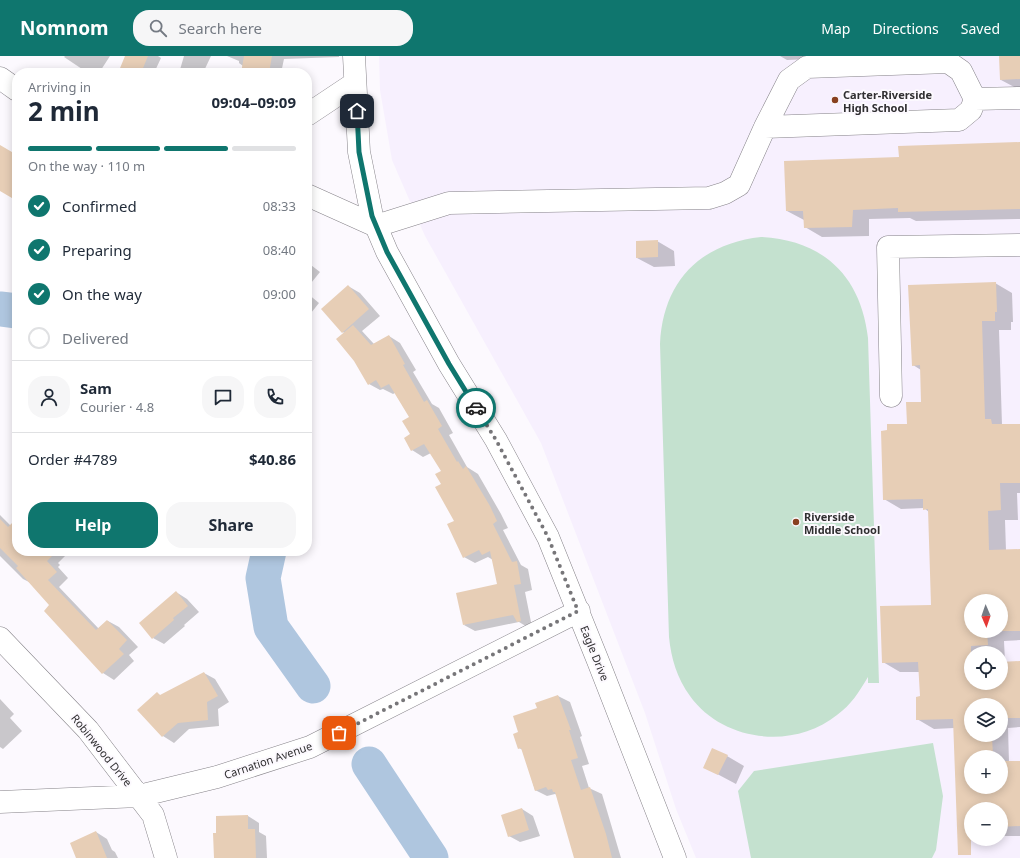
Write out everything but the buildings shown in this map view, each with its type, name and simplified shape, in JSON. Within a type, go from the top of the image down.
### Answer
[{"type":"street","name":"Eagle Drive","points":[[354,56],[359,152],[372,216],[376,226],[394,265],[449,364],[496,440],[548,537],[675,858]]},
{"type":"street","points":[[312,197],[376,226],[449,203],[709,198],[725,193],[739,185],[765,127],[789,80],[807,67],[948,62],[961,71],[975,99],[971,110],[959,120],[765,127]]},
{"type":"street","points":[[0,78],[12,86]]},
{"type":"street","points":[[312,112],[355,83]]},
{"type":"street","points":[[975,99],[1020,98]]},
{"type":"street","points":[[891,396],[888,247],[1020,245]]},
{"type":"street","name":"Carnation Avenue","points":[[0,802],[139,796],[217,777],[310,747],[578,611]]},
{"type":"street","name":"Robinwood Drive","points":[[0,638],[88,730],[139,796],[153,815],[166,858]]},
{"type":"shaded area","name":"Riverside Middle School","points":[[379,56],[1020,56],[1020,858],[696,858],[676,809],[645,713],[541,443],[425,236],[392,160],[380,90]]},
{"type":"green space","points":[[761,237],[803,245],[820,254],[835,265],[857,296],[864,316],[868,338],[879,683],[868,683],[868,677],[851,703],[837,715],[820,726],[801,733],[780,736],[760,736],[740,731],[721,723],[704,711],[690,696],[678,675],[671,653],[669,637],[660,344],[663,322],[668,302],[677,285],[688,270],[719,248],[739,241]]},
{"type":"green space","points":[[933,743],[943,796],[936,850],[932,858],[751,858],[738,791],[754,771]]},
{"type":"waterway","points":[[0,309],[12,310]]},
{"type":"waterway","points":[[268,556],[263,578],[271,627],[313,686]]},
{"type":"waterway","points":[[369,764],[431,858]]},
{"type":"way so far","points":[[339,733],[578,611],[548,537],[496,440],[476,408]]},
{"type":"place","name":"Carter-Riverside High School","points":[[835,100]]},
{"type":"place","name":"Riverside Middle School","points":[[796,522]]},
{"type":"route","points":[[357,111],[359,152],[372,216],[387,252],[449,364],[476,408]]}]
